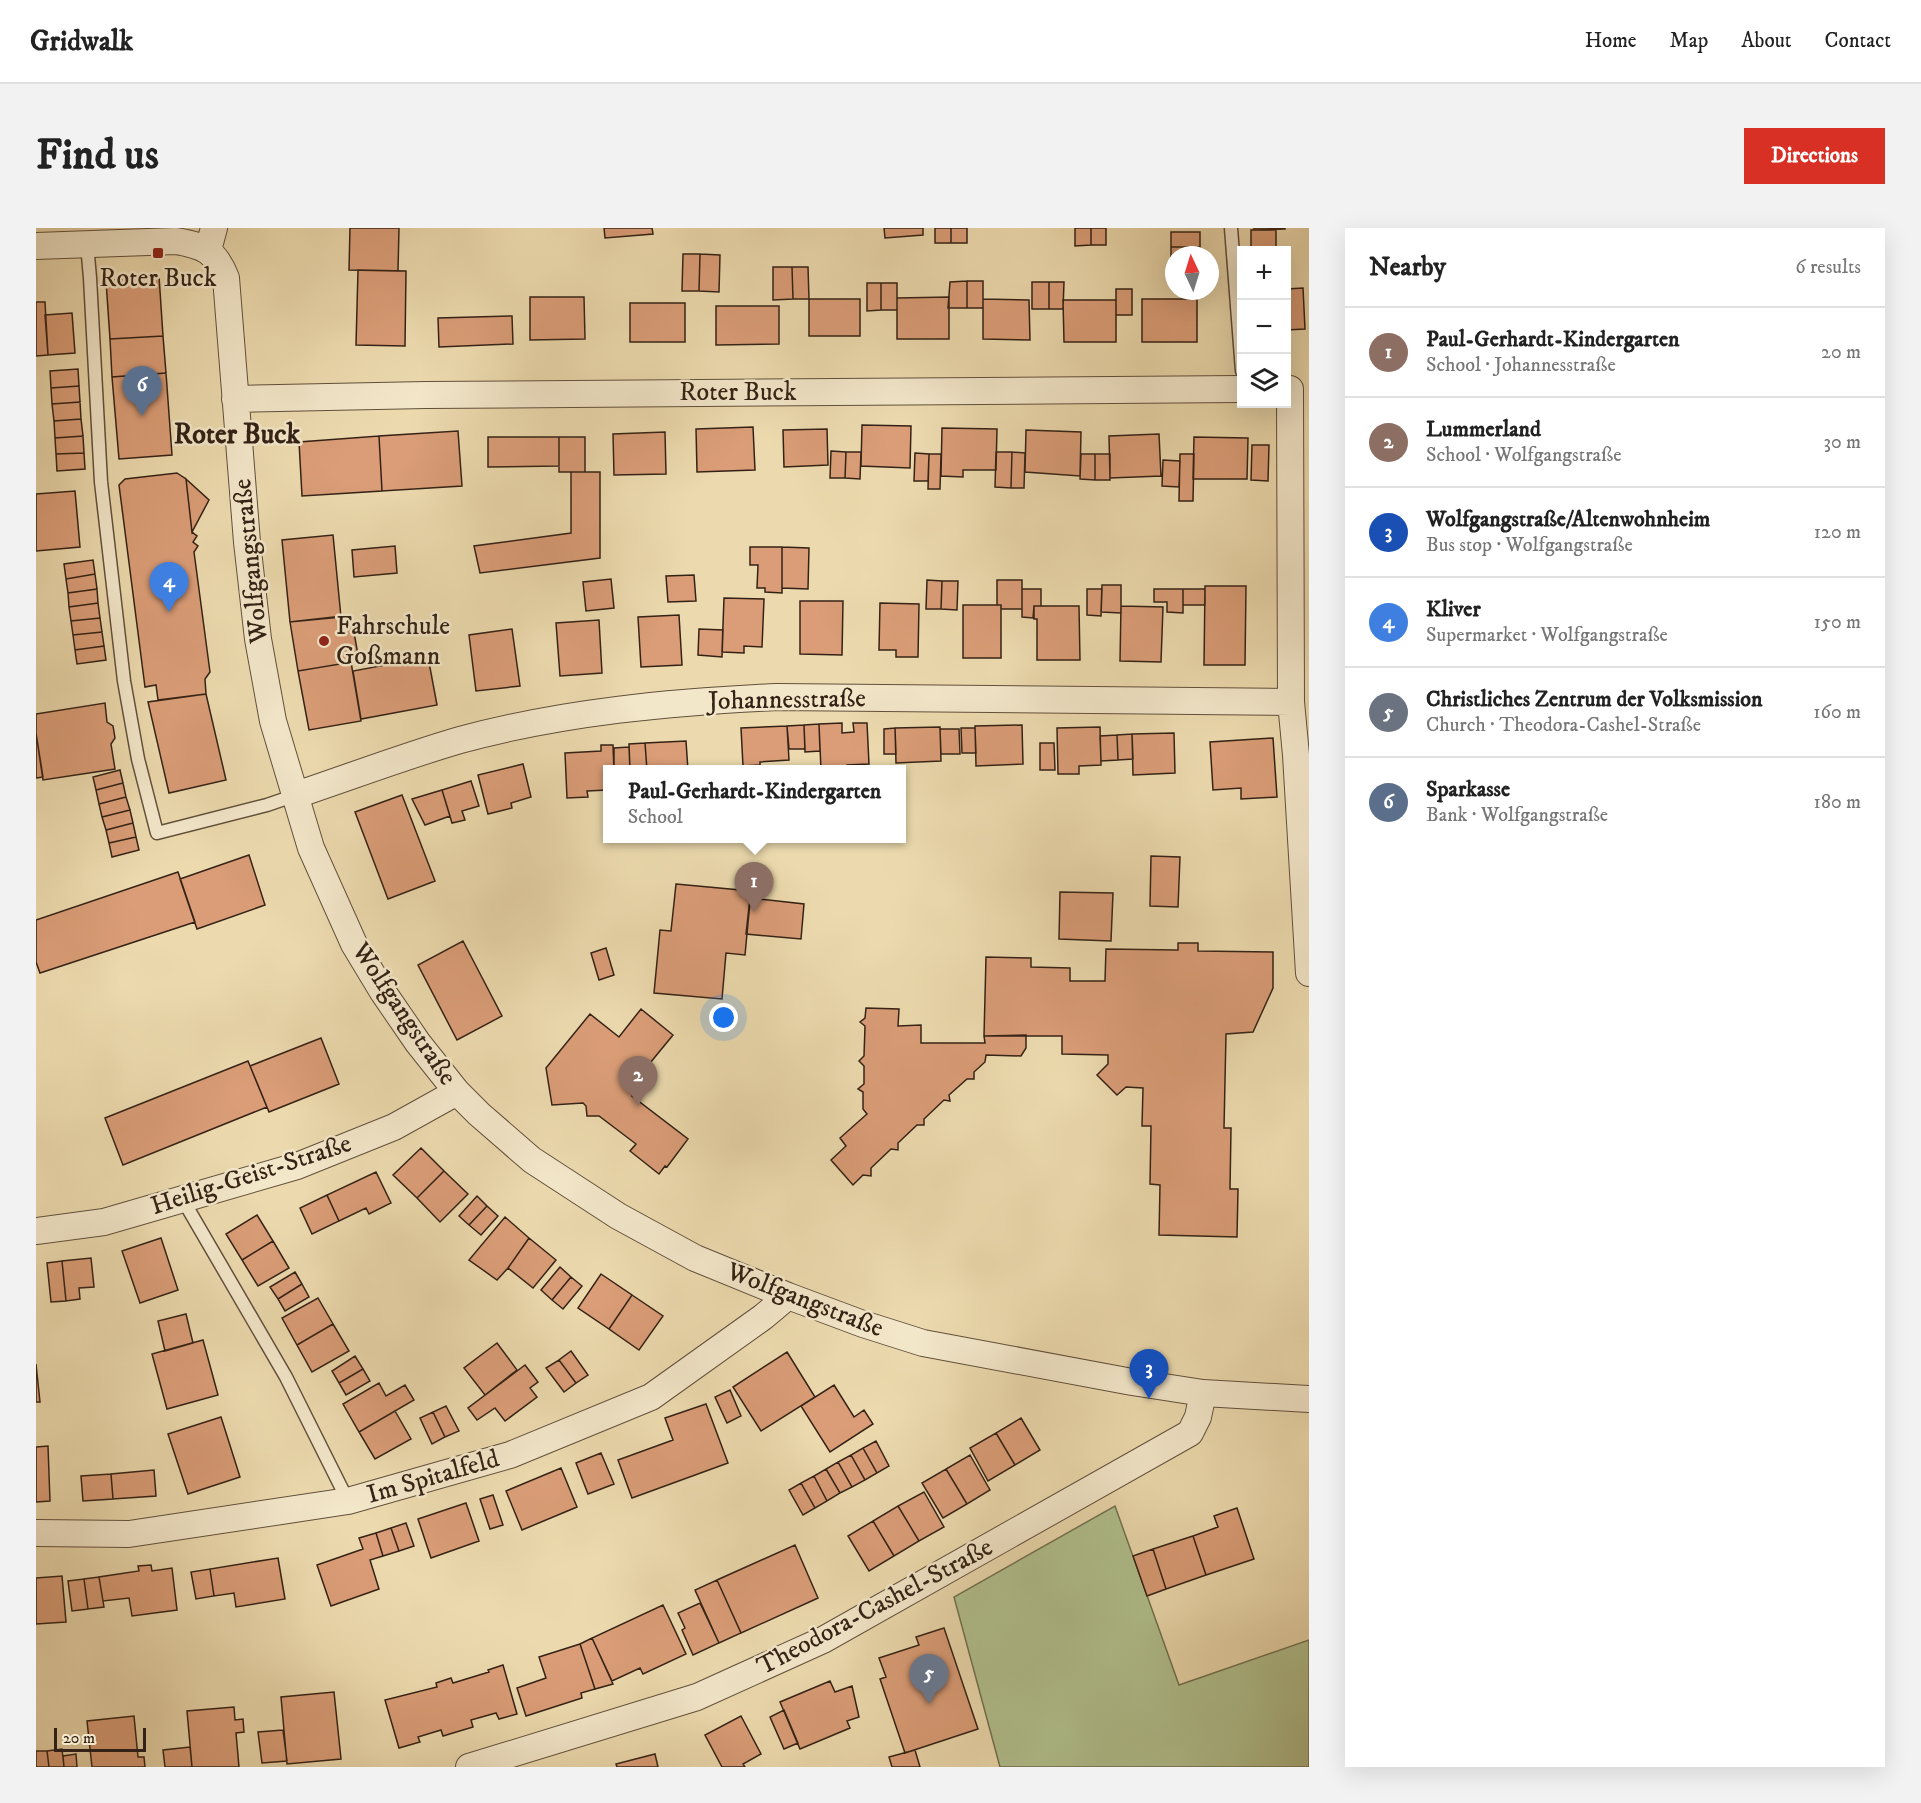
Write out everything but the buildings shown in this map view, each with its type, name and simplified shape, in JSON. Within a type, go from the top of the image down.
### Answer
[{"type":"street","points":[[36,246],[176,241],[192,244],[211,239]]},
{"type":"street","name":"Wolfgangstraße","points":[[211,239],[226,278],[258,639],[273,721],[311,848],[354,944],[418,1043],[457,1092],[532,1160],[618,1216],[695,1258],[863,1324],[922,1343],[1044,1367],[1203,1393],[1309,1399]]},
{"type":"street","name":"Roter Buck","points":[[235,399],[426,395],[1237,389]]},
{"type":"street","points":[[1295,389],[1291,702],[1303,755],[1309,973]]},
{"type":"street","name":"Johannesstraße","points":[[296,795],[460,740],[536,723],[707,700],[777,697],[1291,702]]},
{"type":"street","name":"Heilig-Geist-Straße","points":[[36,1231],[104,1222],[297,1166],[394,1127],[457,1092]]},
{"type":"street","name":"Im Spitalfeld","points":[[36,1533],[129,1534],[348,1501],[510,1455],[651,1397],[763,1317],[788,1296]]},
{"type":"street","name":"Theodora-Cashel-Straße","points":[[469,1767],[698,1698],[824,1640],[1190,1433],[1198,1417],[1203,1393]]},
{"type":"lane","points":[[1231,228],[1241,354]]},
{"type":"lane","points":[[87,244],[101,482],[124,681],[138,759],[157,833],[267,805],[296,795]]},
{"type":"lane","points":[[183,1200],[286,1377],[348,1501]]},
{"type":"green space","points":[[1115,1506],[1179,1685],[1309,1640],[1309,1767],[1000,1767],[954,1597]]},
{"type":"place","name":"Roter Buck","points":[[158,253]]},
{"type":"place","name":"Sparkasse","points":[[142,416]]},
{"type":"place","name":"Kliver","points":[[169,612]]},
{"type":"place","name":"Fahrschule Goßmann","points":[[324,641]]},
{"type":"place","name":"Paul-Gerhardt-Kindergarten","points":[[754,912]]},
{"type":"place","name":"Lummerland","points":[[638,1106]]},
{"type":"place","name":"Wolfgangstraße/Altenwohnheim","points":[[1149,1399]]},
{"type":"place","name":"Christliches Zentrum der Volksmission","points":[[929,1704]]},
{"type":"district","name":"Roter Buck","points":[[237,434]]}]
